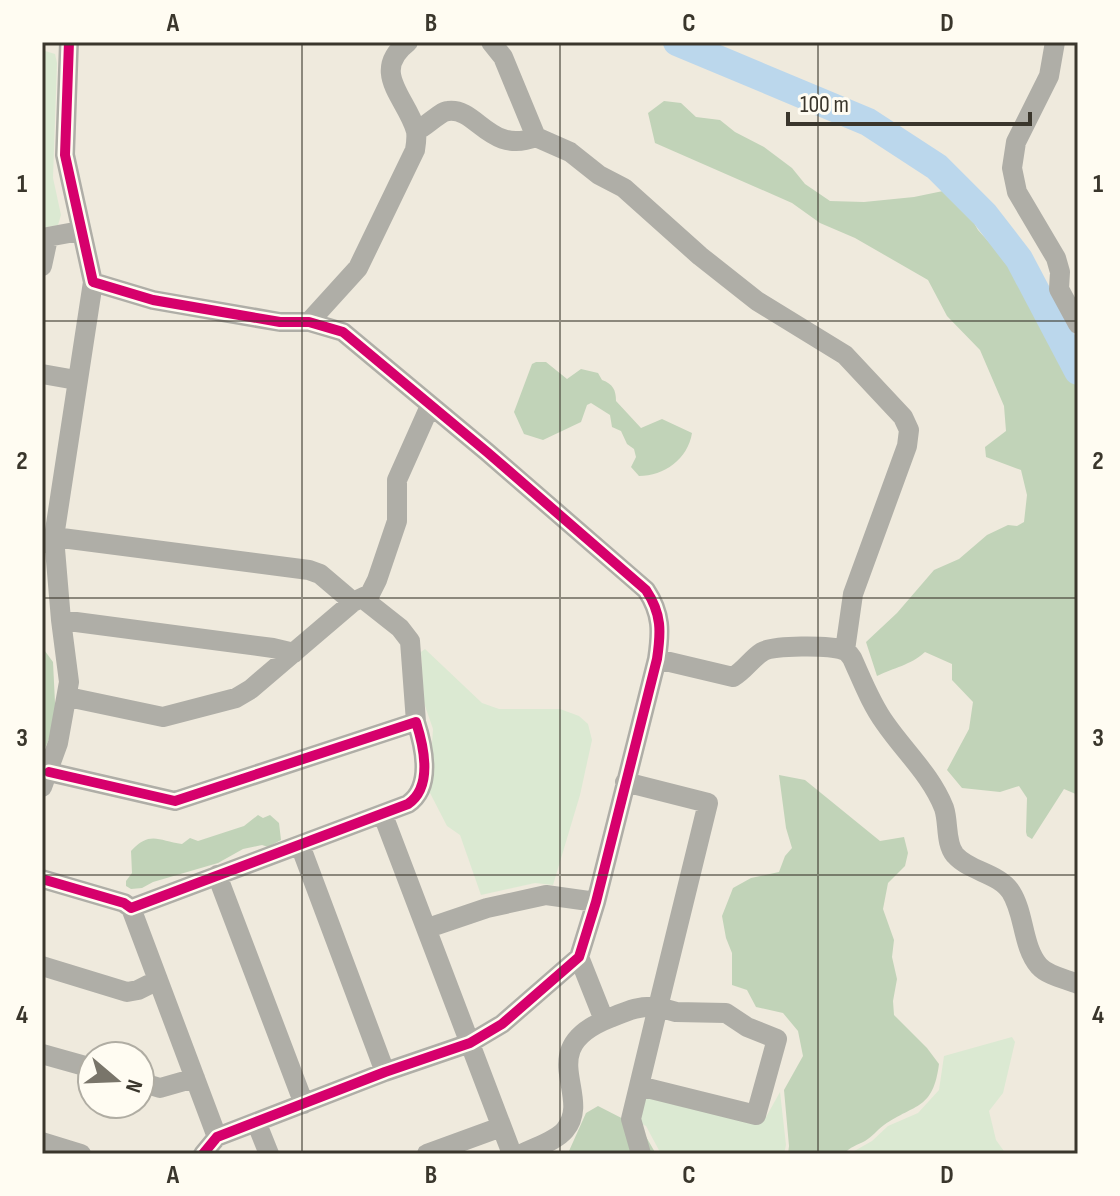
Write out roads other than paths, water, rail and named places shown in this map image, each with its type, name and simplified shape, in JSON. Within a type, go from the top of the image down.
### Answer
[{"type":"street","points":[[69,42],[65,155],[93,282],[63,477],[48,540],[69,670],[68,697],[46,779],[175,801],[416,722]]},
{"type":"street","points":[[309,322],[358,268],[415,150],[416,131],[390,72],[395,53],[408,42]]},
{"type":"street","points":[[491,42],[503,57],[536,137]]},
{"type":"street","points":[[1055,42],[1049,76],[1016,142],[1012,168],[1017,192],[1056,258],[1060,272],[1059,289],[1078,324]]},
{"type":"street","points":[[416,131],[452,111],[496,138],[521,141],[536,137],[570,152],[599,175],[624,188],[700,256],[757,301],[845,355],[891,401],[907,424],[907,446],[853,594],[845,650]]},
{"type":"street","points":[[42,266],[45,238],[80,231]]},
{"type":"street","points":[[93,282],[153,300],[280,322],[309,322],[327,326],[354,339],[646,590],[660,616],[657,659],[596,902],[579,957],[502,1024],[470,1043],[385,1072],[217,1137],[203,1154]]},
{"type":"street","points":[[42,374],[76,380]]},
{"type":"street","points":[[68,697],[171,716],[243,695],[357,600],[370,594],[397,521],[397,480],[430,406]]},
{"type":"street","points":[[42,474],[63,477]]},
{"type":"street","points":[[48,540],[309,570],[400,628],[410,641],[416,722],[423,745],[421,788],[413,801],[383,815],[131,908]]},
{"type":"street","points":[[61,620],[294,653]]},
{"type":"street","points":[[657,659],[733,677],[744,671],[764,651],[775,648],[828,647],[845,650],[852,658],[880,717],[914,757],[932,785],[944,809],[950,845],[956,856],[1009,888],[1038,965],[1047,972],[1078,984]]},
{"type":"street","points":[[625,782],[708,803],[631,1119],[641,1154]]},
{"type":"street","points":[[383,815],[512,1154]]},
{"type":"street","points":[[300,845],[385,1072]]},
{"type":"street","points":[[217,875],[304,1104]]},
{"type":"street","points":[[42,879],[124,903],[131,908],[217,1137]]},
{"type":"street","points":[[428,928],[487,908],[546,895],[596,902]]},
{"type":"street","points":[[579,957],[604,1020]]},
{"type":"street","points":[[42,966],[127,992],[156,981]]},
{"type":"street","points":[[522,1154],[565,1131],[574,1101],[567,1072],[573,1045],[581,1034],[604,1020],[639,1007],[658,1007],[676,1012],[726,1013],[747,1027],[777,1039],[756,1115],[639,1086]]},
{"type":"street","points":[[42,1054],[76,1064]]},
{"type":"street","points":[[156,1087],[195,1078]]},
{"type":"street","points":[[257,1124],[269,1154]]},
{"type":"street","points":[[427,1154],[501,1127]]},
{"type":"street","points":[[42,1142],[81,1154]]},
{"type":"waterway","points":[[677,42],[868,122],[937,167],[985,215],[1019,259],[1078,371]]}]
